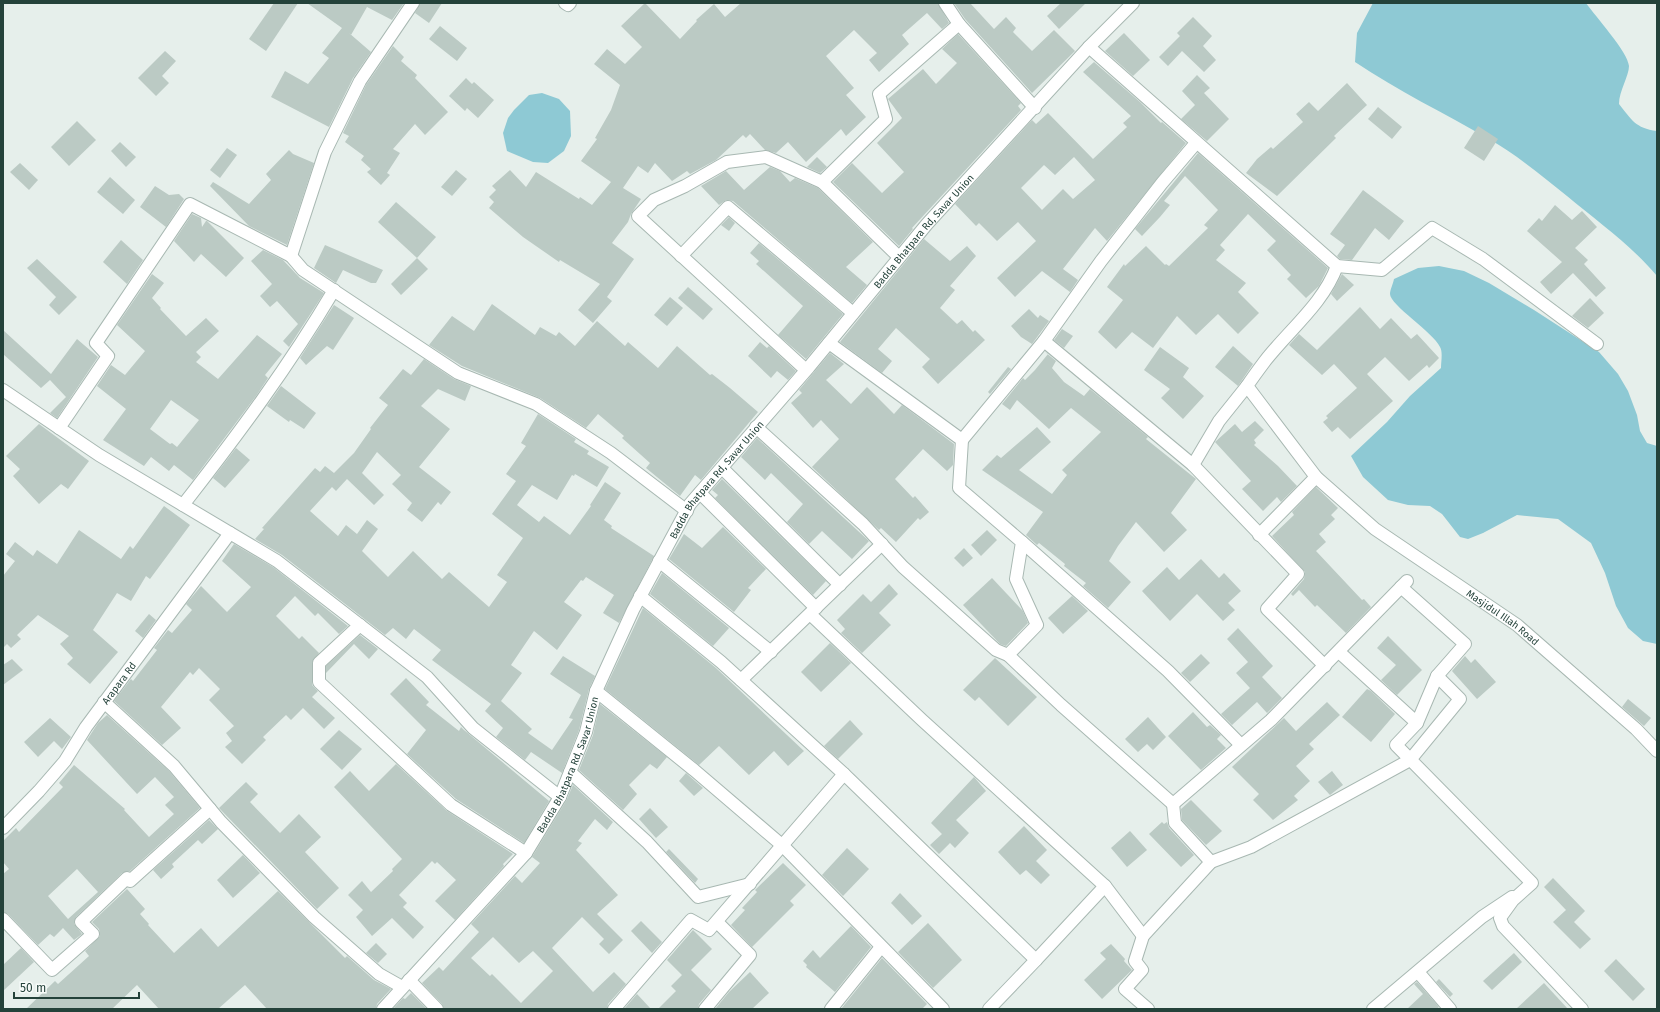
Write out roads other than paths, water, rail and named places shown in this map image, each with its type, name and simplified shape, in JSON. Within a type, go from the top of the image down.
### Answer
[{"type":"street","points":[[291,256],[325,152],[356,88],[413,3]]},
{"type":"street","points":[[565,3],[568,5],[570,3]]},
{"type":"street","points":[[945,3],[959,24],[1035,108]]},
{"type":"street","name":"Badda Bhatpara Rd, Savar Union","points":[[383,1009],[526,853],[560,797],[586,732],[596,691],[640,596],[687,511],[700,493],[829,343],[927,224],[1035,108],[1089,47],[1133,3]]},
{"type":"street","points":[[822,182],[886,119],[880,94],[959,24]]},
{"type":"street","points":[[1089,47],[1337,266],[1382,270],[1432,228],[1483,258],[1597,344]]},
{"type":"street","points":[[1196,143],[1162,183],[1106,255],[1044,342],[962,440],[959,488],[1168,671],[1241,745]]},
{"type":"street","points":[[806,370],[638,216],[654,200],[685,186],[727,162],[766,157],[822,182],[899,258]]},
{"type":"street","points":[[59,428],[108,356],[96,343],[190,204],[291,256],[303,270],[458,373],[536,404],[611,453],[687,511]]},
{"type":"street","points":[[682,256],[728,207],[853,313]]},
{"type":"street","points":[[1194,465],[1219,421],[1247,386],[1265,360],[1320,299],[1332,280],[1337,266]]},
{"type":"street","points":[[183,505],[250,419],[307,336],[334,290]]},
{"type":"street","points":[[1044,342],[1194,465],[1259,535],[1298,574],[1267,609],[1325,666]]},
{"type":"street","points":[[829,343],[962,440]]},
{"type":"street","name":"Masjidul Illah Road","points":[[1247,386],[1316,477],[1375,530],[1518,625],[1636,729],[1657,751]]},
{"type":"street","points":[[3,390],[98,455],[277,561],[427,677],[473,728],[560,797]]},
{"type":"street","points":[[756,427],[863,524],[903,567],[996,650],[1008,655],[1061,706],[1173,804],[1175,824],[1211,862]]},
{"type":"street","points":[[722,468],[840,585]]},
{"type":"street","points":[[1259,535],[1316,477]]},
{"type":"street","points":[[700,493],[813,611],[928,725],[1105,886],[1143,936]]},
{"type":"street","name":"Arapara Rd","points":[[3,828],[39,791],[65,761],[104,702],[230,533]]},
{"type":"street","points":[[1008,655],[1037,625],[1016,578],[1022,542]]},
{"type":"street","points":[[741,680],[882,544]]},
{"type":"street","points":[[659,561],[771,652]]},
{"type":"street","points":[[1173,804],[1271,720],[1404,584],[1465,644],[1437,676],[1416,723],[1396,745],[1532,883]]},
{"type":"street","points":[[640,596],[741,680],[844,774],[1036,960]]},
{"type":"street","points":[[360,625],[319,663],[319,682],[451,804],[526,853]]},
{"type":"street","points":[[1339,652],[1416,723]]},
{"type":"street","points":[[1148,1009],[1125,989],[1142,970],[1135,961],[1143,936],[1211,862],[1251,847],[1410,760],[1460,699],[1437,676]]},
{"type":"street","points":[[596,691],[694,770],[783,846],[943,1009]]},
{"type":"street","points":[[104,702],[174,766],[210,809],[314,917],[379,974],[405,984],[437,1009]]},
{"type":"street","points":[[570,772],[647,842],[698,897],[750,884]]},
{"type":"street","points":[[614,1009],[691,920],[709,930],[717,922],[844,774]]},
{"type":"street","points":[[3,919],[52,970],[93,934],[81,922],[100,902],[127,878],[130,881],[210,809]]},
{"type":"street","points":[[1373,1009],[1482,917],[1532,883]]},
{"type":"street","points":[[1532,883],[1513,900],[1500,918],[1503,926],[1582,1009]]},
{"type":"street","points":[[989,1009],[1105,886]]},
{"type":"street","points":[[705,1009],[750,955],[717,922]]},
{"type":"street","points":[[831,1009],[881,947]]},
{"type":"street","points":[[1418,972],[1450,1009]]},
{"type":"water","points":[[1373,3],[1586,3],[1617,43],[1629,66],[1619,99],[1619,104],[1631,119],[1639,125],[1650,130],[1657,131],[1657,276],[1614,234],[1519,159],[1489,139],[1404,92],[1355,62],[1357,33]]},
{"type":"water","points":[[542,93],[559,99],[570,111],[571,136],[564,151],[548,163],[533,162],[507,151],[503,133],[508,118],[514,110],[529,95]]},
{"type":"water","points":[[1439,266],[1464,271],[1489,283],[1599,352],[1618,374],[1628,391],[1637,415],[1640,431],[1647,443],[1657,446],[1657,644],[1643,641],[1628,628],[1616,606],[1605,573],[1591,543],[1558,519],[1517,515],[1483,533],[1468,539],[1460,537],[1442,514],[1430,506],[1408,505],[1388,500],[1363,477],[1351,456],[1387,422],[1410,396],[1441,368],[1442,357],[1440,347],[1436,341],[1392,299],[1390,292],[1394,279],[1418,268]]}]
